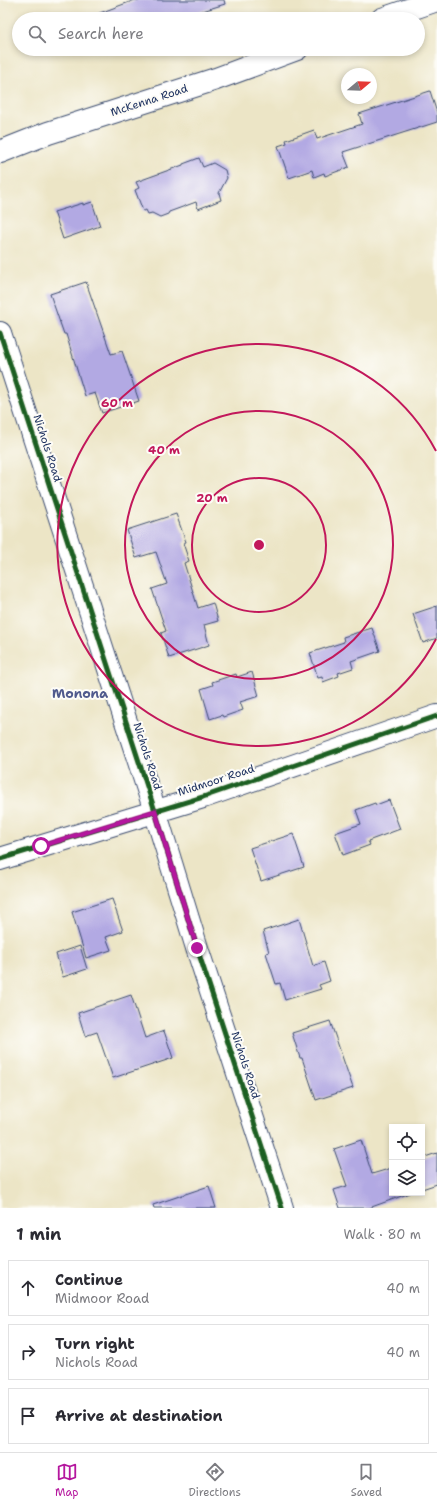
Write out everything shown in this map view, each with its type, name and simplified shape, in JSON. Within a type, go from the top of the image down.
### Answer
[{"type":"street","points":[[402,12],[437,0]]},
{"type":"street","name":"McKenna Road","points":[[0,152],[48,133],[216,78],[277,56]]},
{"type":"street","name":"Nichols Road","points":[[0,333],[282,1208]]},
{"type":"street","name":"Midmoor Road","points":[[0,858],[203,797],[437,716]]},
{"type":"building","points":[[135,0],[224,0],[225,4],[199,12],[102,12]]},
{"type":"building","points":[[430,91],[437,113],[437,122],[343,152],[349,167],[325,176],[324,173],[314,177],[312,170],[289,178],[278,146],[287,143],[286,140],[314,130],[317,139],[362,124],[359,114]]},
{"type":"building","points":[[199,158],[203,167],[213,163],[225,170],[227,178],[219,193],[221,200],[198,209],[196,202],[160,217],[152,213],[148,214],[146,210],[143,211],[135,190],[139,188],[136,182]]},
{"type":"building","points":[[92,202],[100,226],[63,239],[54,212],[83,203],[83,205]]},
{"type":"building","points":[[86,282],[111,354],[122,351],[139,401],[102,413],[95,393],[85,396],[66,334],[64,334],[50,294]]},
{"type":"building","points":[[176,514],[186,542],[183,543],[189,561],[184,563],[198,608],[213,603],[218,621],[204,625],[209,645],[169,658],[161,633],[166,631],[152,589],[167,584],[156,552],[136,558],[127,530]]},
{"type":"building","points":[[437,606],[437,638],[423,643],[413,614]]},
{"type":"building","points":[[372,628],[380,651],[351,661],[353,668],[338,673],[339,676],[323,682],[322,677],[318,678],[310,653],[344,642],[343,637]]},
{"type":"building","points":[[252,672],[259,696],[240,702],[243,710],[223,717],[222,715],[210,719],[201,689],[213,685],[212,682],[236,674],[237,677]]},
{"type":"building","points":[[389,800],[400,829],[368,841],[370,845],[343,855],[335,833],[361,824],[356,810]]},
{"type":"building","points":[[293,834],[304,867],[261,881],[250,848]]},
{"type":"building","points":[[112,899],[123,931],[106,937],[111,950],[86,958],[72,912]]},
{"type":"building","points":[[299,919],[313,966],[324,962],[330,981],[319,985],[321,989],[285,1000],[280,983],[276,984],[266,953],[269,952],[263,931]]},
{"type":"building","points":[[80,946],[87,969],[63,977],[56,954]]},
{"type":"building","points":[[131,995],[145,1038],[164,1031],[173,1058],[113,1078],[97,1032],[85,1036],[78,1013]]},
{"type":"building","points":[[330,1021],[353,1088],[316,1100],[292,1033]]},
{"type":"building","points":[[361,1140],[372,1174],[389,1169],[389,1196],[402,1196],[369,1208],[340,1208],[334,1190],[347,1186],[334,1149]]},
{"type":"building","points":[[437,1153],[437,1184],[425,1188],[425,1160],[425,1157]]},
{"type":"building","points":[[209,1186],[216,1208],[154,1208],[153,1205]]},
{"type":"cycle path","points":[[0,333],[282,1208]]},
{"type":"cycle path","points":[[0,859],[203,797],[437,716]]},
{"type":"district","name":"Monona","points":[[80,693]]},
{"type":"route","points":[[41,846],[155,811],[197,948]]}]
